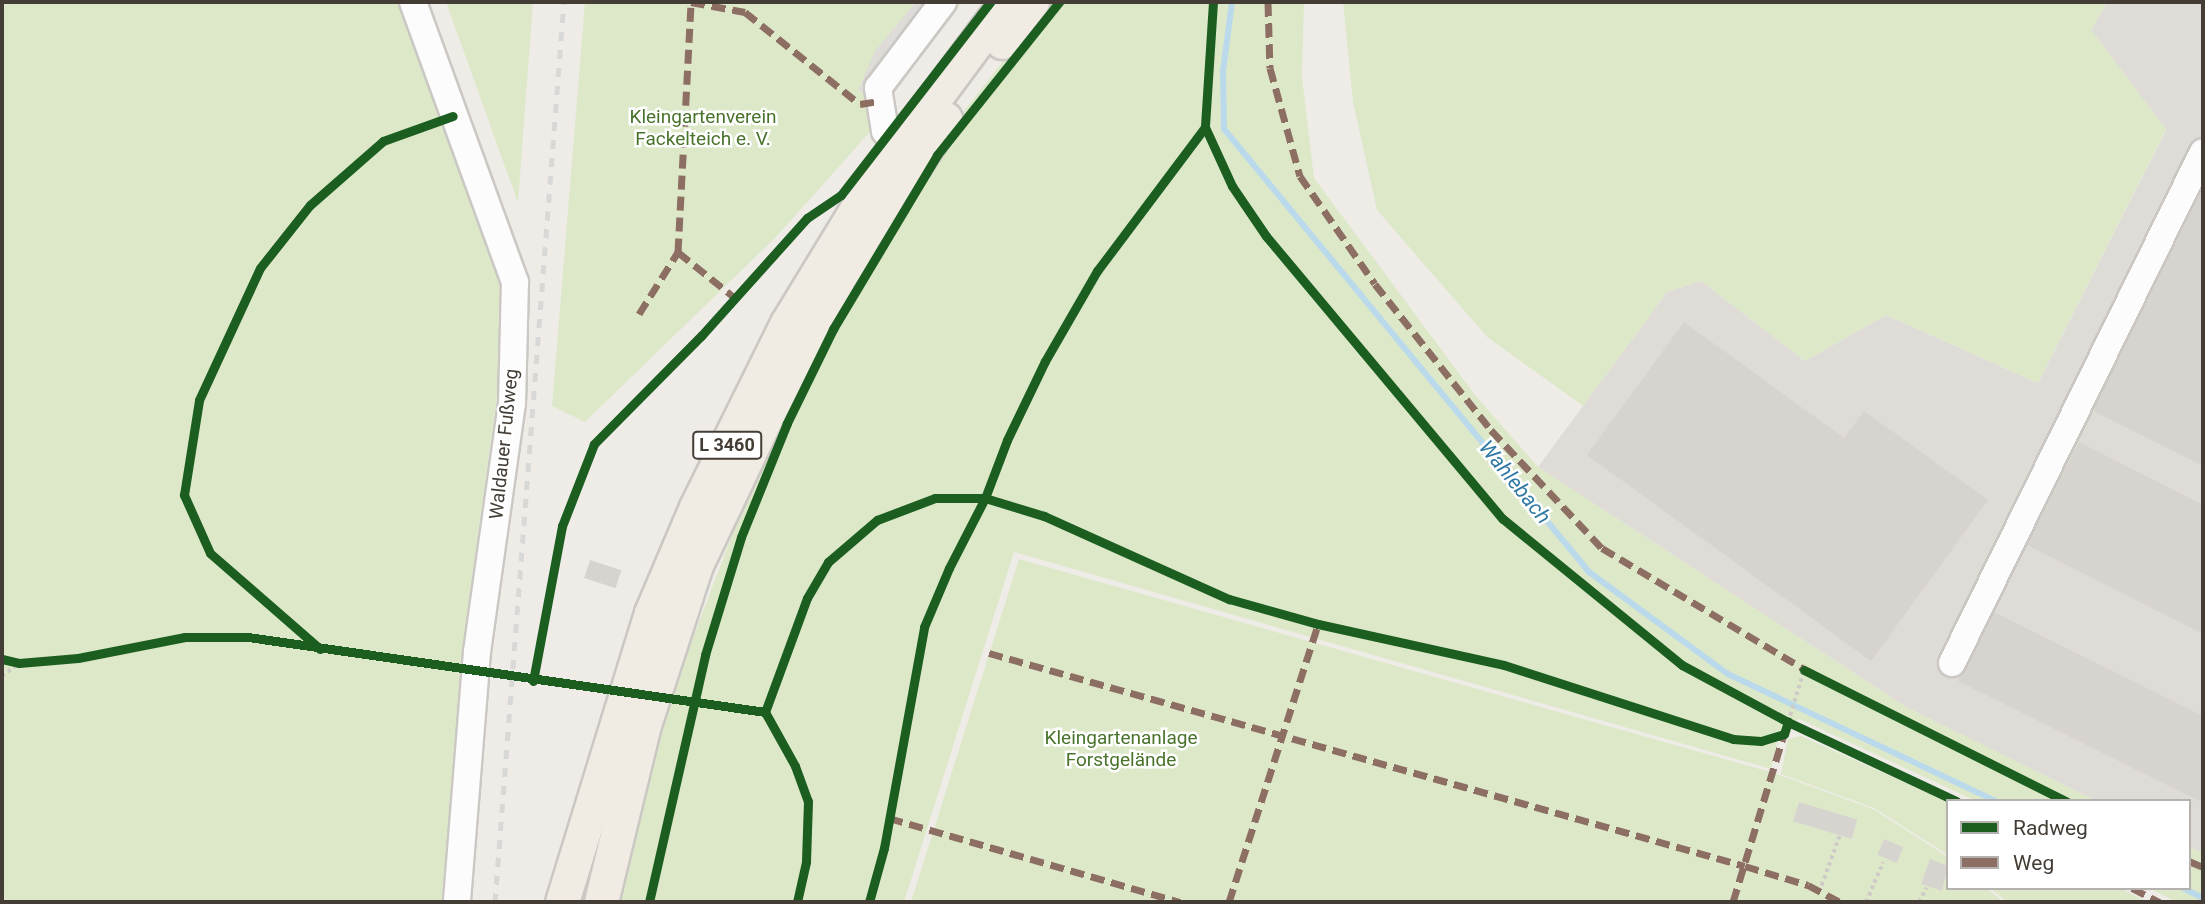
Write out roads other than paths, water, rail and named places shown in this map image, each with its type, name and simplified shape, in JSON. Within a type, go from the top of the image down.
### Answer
[{"type":"main road","name":"L 3460","points":[[562,902],[652,613],[696,507],[788,323],[897,146],[1006,2]]},
{"type":"main road","name":"L 3460","points":[[601,902],[643,728],[696,565],[768,411],[841,274],[926,144],[1032,2]]},
{"type":"street","name":"Waldauer Fußweg","points":[[413,2],[515,282],[512,403],[477,652],[457,902]]},
{"type":"street","points":[[897,146],[885,131],[878,88],[943,2]]},
{"type":"street","points":[[1952,663],[2203,152]]},
{"type":"waterway","name":"Wahlebach","points":[[1232,2],[1223,71],[1224,129],[1589,572],[1728,674],[1992,799]]},
{"type":"waterway","name":"Wahlebach","points":[[2187,890],[2203,898]]},
{"type":"railway","points":[[495,902],[564,2]]},
{"type":"park label","name":"Kleingartenverein Fackelteich e. V.","points":[[703,128]]},
{"type":"park label","name":"Kleingartenanlage Forstgelände","points":[[1121,749]]}]
